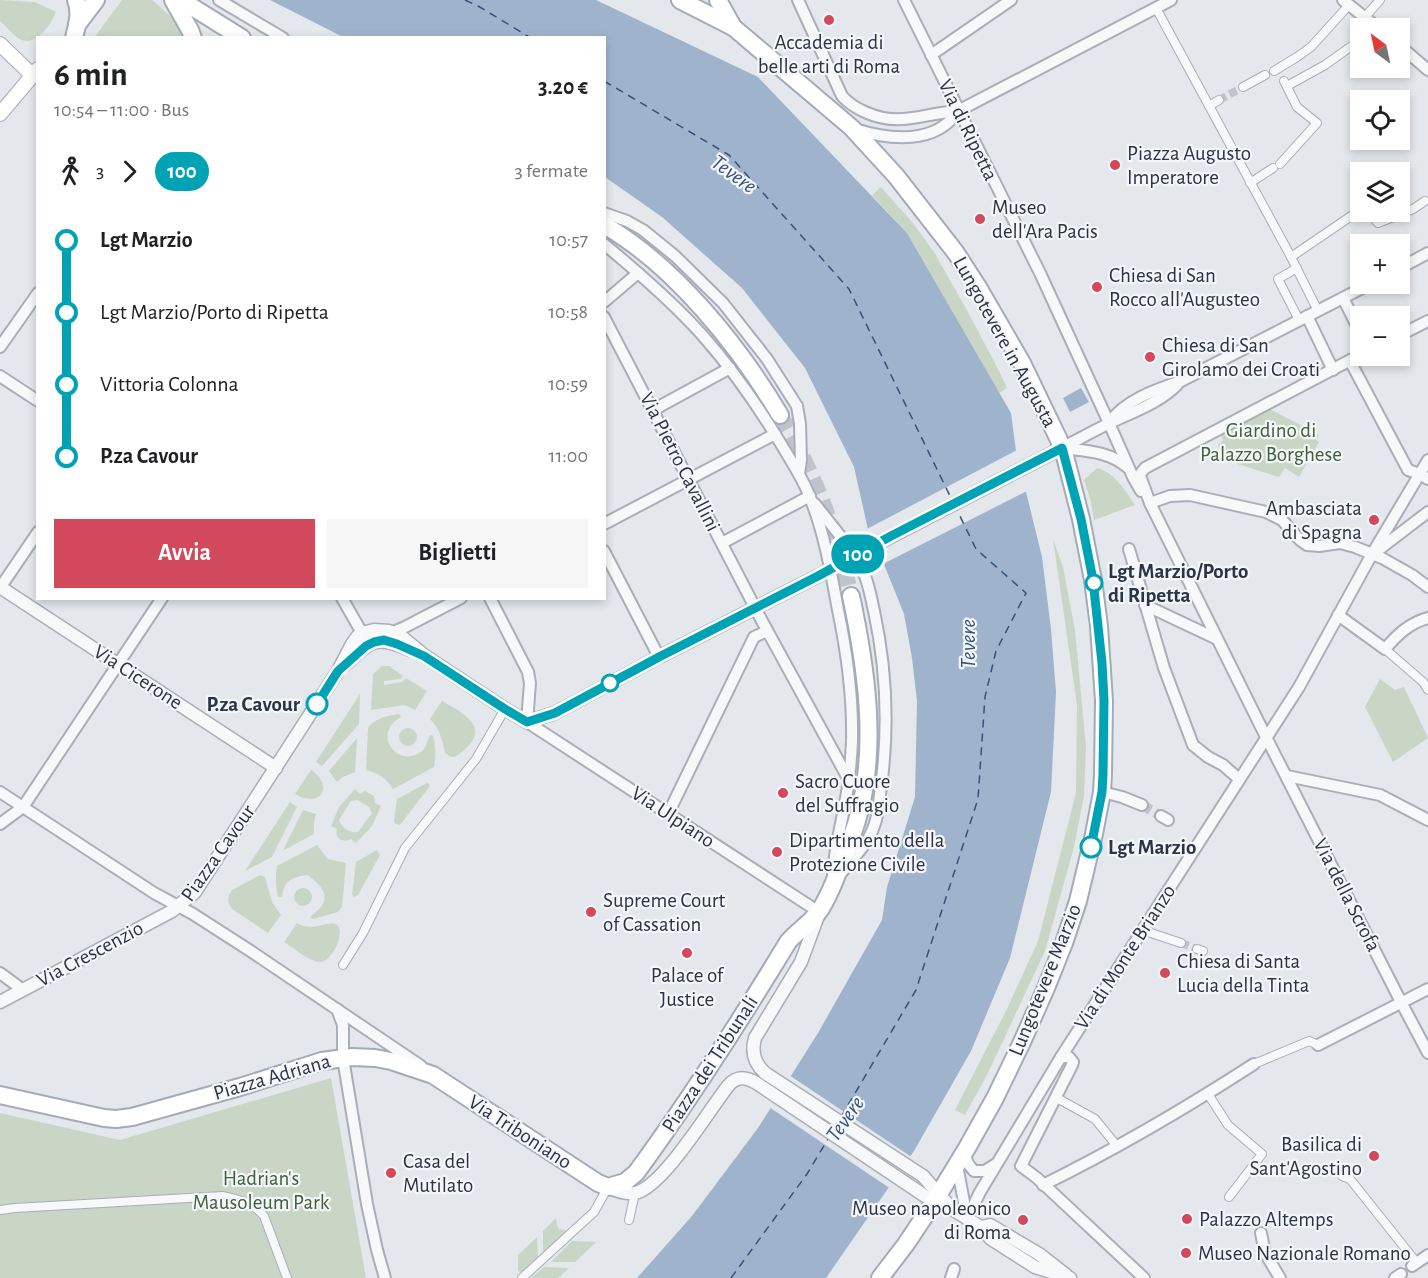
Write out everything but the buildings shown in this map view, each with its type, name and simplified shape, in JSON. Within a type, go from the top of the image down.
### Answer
[{"type":"main road","points":[[72,34],[78,12],[76,0]]},
{"type":"main road","points":[[72,34],[96,0]]},
{"type":"main road","points":[[173,0],[192,36]]},
{"type":"main road","points":[[181,0],[239,36]]},
{"type":"main road","name":"Lungotevere in Augusta","points":[[680,0],[733,27],[852,128],[897,176],[966,268],[1022,363],[1062,448]]},
{"type":"main road","points":[[718,0],[733,27]]},
{"type":"main road","points":[[0,44],[36,75],[0,114]]},
{"type":"main road","points":[[606,226],[618,232],[650,258],[700,306],[744,360],[780,415]]},
{"type":"main road","name":"Lungotevere Marzio","points":[[880,1278],[937,1198],[995,1098],[1059,958],[1091,849],[1102,792],[1104,701],[1095,592],[1081,519],[1062,448]]},
{"type":"main road","points":[[819,912],[833,884],[858,816],[865,785],[868,722],[863,665],[851,596]]},
{"type":"main road","name":"Piazza dei Tribunali","points":[[608,1187],[628,1180],[636,1173],[731,1035],[788,942],[819,912]]},
{"type":"main road","name":"Via Triboniano","points":[[343,1058],[360,1056],[386,1059],[433,1075],[566,1163],[608,1187]]},
{"type":"main road","name":"Piazza Adriana","points":[[0,1095],[98,1117],[123,1119],[240,1087],[309,1065],[343,1058]]},
{"type":"street","points":[[219,0],[280,36]]},
{"type":"street","points":[[798,0],[840,91],[850,104],[872,115],[891,120],[907,120],[958,111],[1171,0]]},
{"type":"street","name":"Via di Ripetta","points":[[904,0],[1040,273],[1139,489],[1150,503]]},
{"type":"street","points":[[931,55],[1011,0]]},
{"type":"street","points":[[1374,18],[1380,0]]},
{"type":"street","points":[[1250,183],[1277,166],[1317,123],[1297,106],[1276,70],[1311,47],[1346,2],[1364,18]]},
{"type":"street","points":[[1156,8],[1318,311]]},
{"type":"street","points":[[1286,84],[1325,65],[1350,47]]},
{"type":"street","points":[[1410,55],[1428,70]]},
{"type":"street","points":[[1243,87],[1265,75]]},
{"type":"street","points":[[1209,106],[1219,100]]},
{"type":"street","points":[[852,128],[880,136],[918,136],[945,126],[958,111]]},
{"type":"street","points":[[1410,210],[1425,201]]},
{"type":"street","points":[[606,214],[637,226],[675,256],[729,310],[767,359],[797,406],[800,424],[799,475]]},
{"type":"street","points":[[1291,257],[1350,217]]},
{"type":"street","points":[[606,246],[691,323],[730,369],[758,406],[810,496],[844,541],[864,576],[880,642],[886,744],[875,825],[867,840],[833,884]]},
{"type":"street","points":[[1410,263],[1428,253]]},
{"type":"street","points":[[1297,268],[1278,279],[1333,370]]},
{"type":"street","points":[[606,300],[638,273]]},
{"type":"street","points":[[491,600],[528,672],[530,683],[527,722],[555,713],[1110,423],[1117,413],[1153,391],[1181,381],[1351,294]]},
{"type":"street","points":[[0,346],[36,296]]},
{"type":"street","points":[[1343,298],[1350,312]]},
{"type":"street","name":"Via Pietro Cavallini","points":[[606,321],[767,631],[849,780]]},
{"type":"street","points":[[1410,330],[1428,321]]},
{"type":"street","points":[[1266,737],[1150,503],[1140,476],[1145,468],[1350,361]]},
{"type":"street","points":[[1353,366],[1408,470],[1424,477]]},
{"type":"street","points":[[653,410],[730,369]]},
{"type":"street","points":[[0,376],[36,400]]},
{"type":"street","points":[[606,523],[775,434]]},
{"type":"street","points":[[1062,448],[1106,455],[1116,459],[1130,470]]},
{"type":"street","name":"Via di Monte Brianzo","points":[[967,1219],[996,1164],[1061,1057],[1299,687],[1372,554],[1424,477],[1428,460]]},
{"type":"street","points":[[1150,503],[1177,495],[1190,495],[1266,512],[1282,520],[1301,542],[1307,545],[1346,544],[1382,558],[1428,587]]},
{"type":"street","points":[[722,543],[810,496]]},
{"type":"street","points":[[810,496],[831,569],[843,634],[850,691],[852,742],[849,780],[834,854],[833,884]]},
{"type":"street","points":[[1372,554],[1428,512]]},
{"type":"street","points":[[0,587],[36,535]]},
{"type":"street","points":[[1130,549],[1167,678],[1193,745],[1239,779]]},
{"type":"street","points":[[606,555],[659,657]]},
{"type":"street","name":"Via Cicerone","points":[[0,587],[276,768]]},
{"type":"street","points":[[0,824],[23,807],[161,600]]},
{"type":"street","points":[[343,600],[362,633],[379,629],[393,632],[457,600]]},
{"type":"street","points":[[1145,605],[1217,639]]},
{"type":"street","points":[[1339,614],[1385,649],[1423,682],[1428,690]]},
{"type":"street","points":[[1385,649],[1407,627],[1428,618]]},
{"type":"street","points":[[668,814],[754,637],[767,631]]},
{"type":"street","name":"Piazza Cavour","points":[[393,632],[424,656],[527,722]]},
{"type":"street","name":"Piazza Cavour","points":[[337,1009],[179,906],[197,889],[338,671],[352,644],[362,633]]},
{"type":"street","name":"Piazza Cavour","points":[[338,671],[366,646],[379,640],[393,642],[424,656]]},
{"type":"street","points":[[343,965],[363,933],[405,848],[476,759],[505,709]]},
{"type":"street","name":"Via Ulpiano","points":[[527,722],[819,912]]},
{"type":"street","name":"Via della Scrofa","points":[[1266,737],[1428,1053]]},
{"type":"street","points":[[1287,776],[1380,795],[1428,820]]},
{"type":"street","points":[[0,792],[154,893],[179,906]]},
{"type":"street","points":[[1102,792],[1142,805]]},
{"type":"street","name":"Via Crescenzio","points":[[0,1002],[179,906]]},
{"type":"street","name":"Piazza dei Tribunali","points":[[635,1193],[650,1186],[665,1171],[730,1082],[741,1078],[760,1077],[754,1056],[755,1038],[801,962],[819,912]]},
{"type":"street","points":[[1142,930],[1181,943]]},
{"type":"street","points":[[0,973],[23,990]]},
{"type":"street","points":[[1144,1278],[1044,1185],[1099,1157],[1208,1094],[1254,1064],[1309,1041],[1318,1045],[1428,989]]},
{"type":"street","points":[[337,1009],[343,1030],[343,1058]]},
{"type":"street","name":"Via Triboniano","points":[[337,1009],[433,1075]]},
{"type":"street","name":"Via di Monte Brianzo","points":[[1044,1185],[1021,1166],[1072,1064],[1069,1056],[1061,1057]]},
{"type":"street","name":"Piazza Adriana","points":[[343,1058],[368,1204],[377,1250],[386,1278]]},
{"type":"street","points":[[760,1077],[923,1176],[937,1198]]},
{"type":"street","points":[[760,1077],[915,1188],[937,1198],[967,1219],[1039,1254],[1070,1278]]},
{"type":"street","name":"Piazza Adriana","points":[[0,1089],[18,1098]]},
{"type":"street","points":[[1208,1094],[1228,1125],[1262,1154],[1229,1197]]},
{"type":"street","points":[[1055,1097],[1095,1119],[1117,1146]]},
{"type":"street","points":[[967,1148],[966,1160],[975,1171],[985,1171],[996,1164]]},
{"type":"street","points":[[957,1165],[967,1219]]},
{"type":"street","points":[[1342,1176],[1350,1179],[1414,1264],[1428,1255]]},
{"type":"street","points":[[522,1278],[594,1212],[608,1187],[635,1193],[629,1220]]},
{"type":"street","points":[[0,1210],[223,1196],[249,1203],[258,1209],[265,1220],[287,1278]]},
{"type":"street","points":[[1261,1233],[1265,1253],[1279,1278]]},
{"type":"green space","points":[[0,0],[35,2],[56,12],[50,24],[30,41],[24,41],[15,36],[0,21]]},
{"type":"green space","points":[[122,0],[152,0],[175,21],[183,36],[95,36]]},
{"type":"green space","points":[[881,187],[912,222],[934,252],[1007,388],[999,393],[907,233],[872,195]]},
{"type":"green space","name":"Giardino di Palazzo Borghese","points":[[1270,409],[1319,435],[1316,440],[1319,442],[1299,477],[1285,468],[1279,477],[1225,460],[1218,445],[1223,441],[1221,435]]},
{"type":"green space","points":[[1097,468],[1114,478],[1135,505],[1094,520],[1084,480]]},
{"type":"green space","points":[[1053,539],[1063,567],[1075,630],[1086,747],[1084,796],[1074,847],[1045,951],[988,1073],[965,1115],[955,1110],[1007,1009],[1038,941],[1076,793],[1077,705]]},
{"type":"green space","points":[[382,666],[389,666],[403,676],[401,679],[384,681],[384,685],[402,682],[406,678],[427,691],[415,710],[405,705],[371,710],[373,674]]},
{"type":"green space","points":[[1380,679],[1395,690],[1404,687],[1428,738],[1393,762],[1365,707]]},
{"type":"green space","points":[[360,694],[359,724],[322,766],[316,762]]},
{"type":"green space","points":[[442,701],[462,713],[474,726],[473,740],[455,757],[445,753],[442,739],[430,719]]},
{"type":"green space","points":[[399,714],[401,717],[392,724],[388,732],[391,748],[405,756],[413,756],[424,749],[430,735],[434,740],[435,759],[434,767],[393,789],[382,776],[366,770],[368,728],[378,720]]},
{"type":"green space","points":[[408,728],[414,731],[417,737],[414,743],[408,746],[402,743],[399,737],[402,731]]},
{"type":"green space","points":[[357,738],[355,772],[337,782],[329,771]]},
{"type":"green space","points":[[311,770],[318,776],[323,789],[321,794],[311,799],[295,794]]},
{"type":"green space","points":[[427,783],[429,787],[400,825],[396,824],[394,822],[397,799]]},
{"type":"green space","points":[[355,789],[360,794],[365,791],[374,796],[375,803],[381,806],[372,826],[356,843],[351,839],[345,841],[338,838],[337,829],[331,826],[339,807]],"holes":[[[358,800],[369,807],[372,813],[358,832],[349,831],[340,823],[339,820],[351,801]]]},
{"type":"green space","points":[[290,802],[297,807],[272,857],[245,871]]},
{"type":"green space","points":[[303,810],[316,814],[314,834],[284,850],[284,848]]},
{"type":"green space","points":[[317,845],[328,859],[346,863],[342,907],[338,912],[313,919],[310,917],[321,907],[325,898],[319,885],[307,875],[297,877],[287,883],[282,897],[278,897],[276,874],[277,866]]},
{"type":"green space","points":[[377,850],[380,855],[358,895],[354,897],[352,895],[356,862]]},
{"type":"green space","points":[[260,875],[265,877],[272,902],[281,915],[268,933],[232,909],[228,902],[232,890]]},
{"type":"green space","points":[[303,888],[309,891],[312,897],[309,903],[303,906],[297,903],[294,897],[297,891]]},
{"type":"green space","points":[[297,923],[308,927],[337,925],[339,940],[325,961],[320,962],[306,957],[284,942]]},
{"type":"green space","name":"Hadrian's Mausoleum Park","points":[[331,1078],[366,1278],[0,1278],[0,1113],[120,1140]]},
{"type":"green space","points":[[556,1218],[559,1229],[566,1230],[543,1254],[543,1231]]},
{"type":"green space","points":[[537,1237],[538,1260],[523,1273],[518,1271],[518,1255]]},
{"type":"green space","points":[[572,1241],[596,1242],[575,1262],[551,1262]]},
{"type":"green space","points":[[544,1267],[569,1268],[558,1278],[531,1278]]},
{"type":"water","name":"Tevere","points":[[270,0],[596,0],[758,77],[907,233],[1011,413],[1016,451],[1042,557],[1051,629],[1056,692],[1051,792],[1010,958],[971,1051],[914,1151],[826,1278],[637,1278],[692,1216],[758,1128],[818,1033],[882,920],[887,887],[915,797],[917,701],[904,614],[869,534],[854,467],[805,368],[742,288],[662,217],[606,178],[606,36],[341,36]]},
{"type":"water","points":[[1081,388],[1089,402],[1070,412],[1063,398]]},
{"type":"pier","points":[[1019,449],[1029,490],[881,565],[865,530]]},
{"type":"pier","points":[[789,1075],[913,1158],[891,1189],[769,1107]]},
{"type":"ferry route","points":[[465,0],[528,36]]},
{"type":"ferry route","points":[[606,82],[729,155],[849,289],[951,498]]},
{"type":"ferry route","points":[[841,1117],[916,990],[978,799],[985,697],[996,651],[1026,593],[976,549],[956,508]]},
{"type":"ferry route","points":[[731,1278],[807,1174],[828,1139]]},
{"type":"tunnel","points":[[1219,100],[1243,87]]},
{"type":"tunnel","points":[[780,415],[823,502],[839,548],[851,596]]},
{"type":"tunnel","points":[[1142,805],[1161,816]]},
{"type":"tunnel","points":[[1181,943],[1197,949]]},
{"type":"bus line","name":"100","points":[[317,704],[338,671],[370,643],[384,640],[424,656],[527,722],[549,715],[1062,448],[1081,519],[1093,580],[1102,663],[1104,743],[1102,792],[1091,847]]},
{"type":"place","name":"Accademia di belle arti di Roma","points":[[829,20]]},
{"type":"place","name":"Piazza Augusto Imperatore","points":[[1115,165]]},
{"type":"place","name":"Museo dell'Ara Pacis","points":[[980,219]]},
{"type":"place","name":"Chiesa di San Rocco all'Augusteo","points":[[1097,287]]},
{"type":"place","name":"Chiesa di San Girolamo dei Croati","points":[[1150,357]]},
{"type":"place","name":"Ambasciata di Spagna","points":[[1374,520]]},
{"type":"place","name":"Lgt Marzio/Porto di Ripetta","points":[[1094,583]]},
{"type":"place","name":"P.za Cavour","points":[[317,704]]},
{"type":"place","name":"Sacro Cuore del Suffragio","points":[[783,793]]},
{"type":"place","name":"Lgt Marzio","points":[[1091,847]]},
{"type":"place","name":"Dipartimento della Protezione Civile","points":[[777,852]]},
{"type":"place","name":"Supreme Court of Cassation","points":[[591,912]]},
{"type":"place","name":"Palace of Justice","points":[[687,953]]},
{"type":"place","name":"Chiesa di Santa Lucia della Tinta","points":[[1165,973]]},
{"type":"place","name":"Basilica di Sant'Agostino","points":[[1374,1156]]},
{"type":"place","name":"Casa del Mutilato","points":[[391,1173]]},
{"type":"place","name":"Palazzo Altemps","points":[[1187,1219]]},
{"type":"place","name":"Museo napoleonico di Roma","points":[[1023,1220]]},
{"type":"place","name":"Museo Nazionale Romano","points":[[1186,1253]]}]
